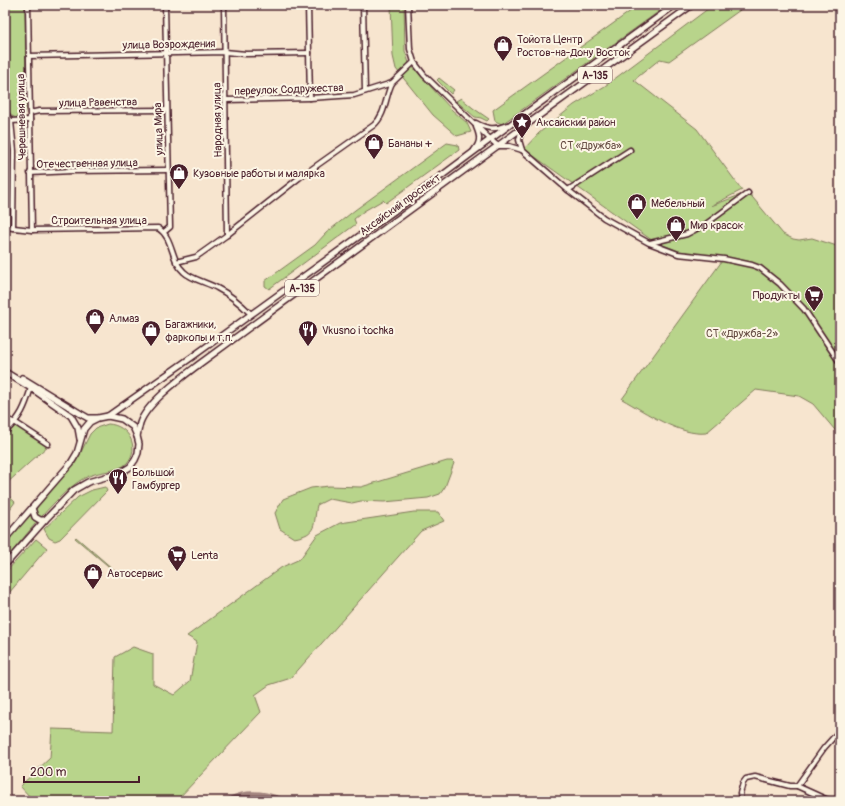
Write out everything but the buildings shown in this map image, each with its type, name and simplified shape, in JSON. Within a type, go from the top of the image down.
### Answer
[{"type":"main road","name":"Аксайский проспект","points":[[108,416],[401,206],[472,152],[675,5]]},
{"type":"main road","name":"Аксайский проспект","points":[[5,565],[74,490],[88,482],[120,473],[130,467],[138,453],[140,423],[145,414],[170,387],[275,308],[692,5]]},
{"type":"main road","points":[[466,169],[468,163],[491,146],[490,139]]},
{"type":"main road","points":[[5,372],[20,377],[88,418],[108,416],[122,419],[132,427],[138,436]]},
{"type":"main road","points":[[5,372],[74,418],[78,428],[80,440]]},
{"type":"main road","points":[[5,539],[71,463],[77,452],[84,429],[90,422],[98,418]]},
{"type":"main road","points":[[32,508],[35,518],[45,520]]},
{"type":"street","name":"Черешневая улица","points":[[28,5],[32,230]]},
{"type":"street","name":"улица Мира","points":[[164,232],[170,227],[166,110],[165,5]]},
{"type":"street","name":"Народная улица","points":[[224,5],[227,235]]},
{"type":"street","points":[[308,5],[310,98]]},
{"type":"street","points":[[363,5],[365,91]]},
{"type":"street","points":[[408,5],[410,49],[414,62],[424,75],[498,146],[509,146],[522,150],[568,190],[604,218],[649,243],[678,254],[724,259],[760,268],[780,284],[804,309],[840,363]]},
{"type":"street","name":"улица Возрождения","points":[[29,56],[225,52],[246,54],[309,53]]},
{"type":"street","name":"переулок Содружества","points":[[226,100],[310,98],[354,95],[392,83],[414,62]]},
{"type":"street","points":[[5,79],[6,114],[11,121],[15,170],[14,228]]},
{"type":"street","points":[[176,262],[196,256],[227,235],[299,178],[374,125],[380,119],[384,110],[388,92],[392,83]]},
{"type":"street","name":"улица Равенства","points":[[30,113],[39,111],[166,110]]},
{"type":"street","points":[[11,121],[30,120]]},
{"type":"street","points":[[472,122],[483,127],[493,129],[511,124]]},
{"type":"street","points":[[472,122],[477,129],[480,138],[478,144],[472,152]]},
{"type":"street","points":[[522,128],[519,140],[522,150]]},
{"type":"street","points":[[568,190],[630,150]]},
{"type":"street","name":"Отечественная улица","points":[[30,173],[168,170]]},
{"type":"street","points":[[649,243],[687,234],[706,224],[748,193]]},
{"type":"street","name":"Строительная улица","points":[[5,227],[32,230],[158,228],[164,232]]},
{"type":"street","points":[[164,232],[172,248],[176,262],[184,273],[218,288],[235,298],[251,314]]},
{"type":"street","points":[[5,432],[16,422],[25,406],[31,388]]},
{"type":"street","points":[[5,419],[16,422],[48,444]]},
{"type":"street","points":[[797,786],[824,748],[840,730]]},
{"type":"street","points":[[741,801],[741,786],[746,779],[751,777],[763,778],[790,786],[797,786],[830,801]]},
{"type":"green space","points":[[8,5],[25,5],[26,108],[24,114],[16,118],[12,116],[8,110]]},
{"type":"green space","points":[[391,5],[404,5],[405,51],[409,63],[452,110],[467,123],[471,132],[457,136],[433,115],[396,69],[393,56]]},
{"type":"green space","points":[[639,5],[668,5],[502,124],[495,121],[493,110]]},
{"type":"green space","points":[[713,5],[747,5],[669,61],[660,59],[634,80],[697,129],[742,190],[711,206],[748,192],[783,234],[793,239],[799,240],[812,238],[840,247],[840,436],[813,404],[799,396],[756,390],[706,433],[685,431],[674,427],[622,399],[722,261],[716,257],[679,251],[653,241],[524,149],[539,133],[574,105],[605,86]]},
{"type":"green space","points":[[439,78],[454,90],[451,94],[437,80]]},
{"type":"green space","points":[[461,98],[489,119],[487,121],[475,117],[456,101]]},
{"type":"green space","points":[[447,143],[458,145],[459,150],[386,203],[383,200],[364,211],[354,219],[356,224],[269,289],[265,286],[265,281],[315,245],[326,233],[355,210]]},
{"type":"green space","points":[[14,420],[51,443],[5,485],[5,428]]},
{"type":"green space","points":[[108,424],[121,428],[130,438],[133,450],[127,463],[116,469],[89,476],[65,492],[5,560],[5,544],[76,462],[90,434],[96,428]]},
{"type":"green space","points":[[447,461],[452,461],[454,463],[445,487],[440,494],[428,498],[384,502],[361,501],[352,503],[329,499],[317,505],[313,528],[307,534],[294,538],[280,529],[275,513],[283,499],[311,488],[329,486],[361,487]]},
{"type":"green space","points":[[105,487],[107,491],[60,539],[55,541],[49,538],[44,529],[78,497],[92,490]]},
{"type":"green space","points":[[5,493],[15,502],[5,516]]},
{"type":"green space","points":[[414,512],[438,512],[444,521],[421,531],[291,678],[269,685],[255,695],[261,712],[176,801],[28,801],[30,797],[20,786],[50,758],[52,729],[113,731],[115,657],[133,647],[153,654],[153,684],[174,695],[190,681],[197,642],[187,636],[282,567],[300,559],[317,535],[340,523]]},
{"type":"green space","points":[[76,537],[121,576],[123,574],[124,577],[120,576],[75,538]]},
{"type":"green space","points":[[36,539],[47,548],[9,593],[5,590],[5,573]]},
{"type":"taxiway","points":[[232,801],[249,796],[266,797],[278,801]]},
{"type":"place","name":"Тойота Центр Ростов-на-Дону Восток","points":[[503,62]]},
{"type":"place","name":"Аксайский район","points":[[522,139]]},
{"type":"place","name":"Бананы +","points":[[374,160]]},
{"type":"place","name":"Кузовные работы и малярка","points":[[179,190]]},
{"type":"place","name":"Мебельный","points":[[637,220]]},
{"type":"place","name":"Мир красок","points":[[676,242]]},
{"type":"place","name":"Продукты","points":[[814,312]]},
{"type":"place","name":"Алмаз","points":[[95,335]]},
{"type":"place","name":"Багажники, фаркопы и т.п.","points":[[151,347]]},
{"type":"place","name":"Vkusno i tochka","points":[[308,347]]},
{"type":"place","name":"Большой Гамбургер","points":[[118,495]]},
{"type":"place","name":"Lenta","points":[[177,572]]},
{"type":"place","name":"Автосервис","points":[[93,590]]},
{"type":"park label","name":"СТ «Дружба»","points":[[591,145]]},
{"type":"park label","name":"СТ «Дружба-2»","points":[[742,333]]}]
